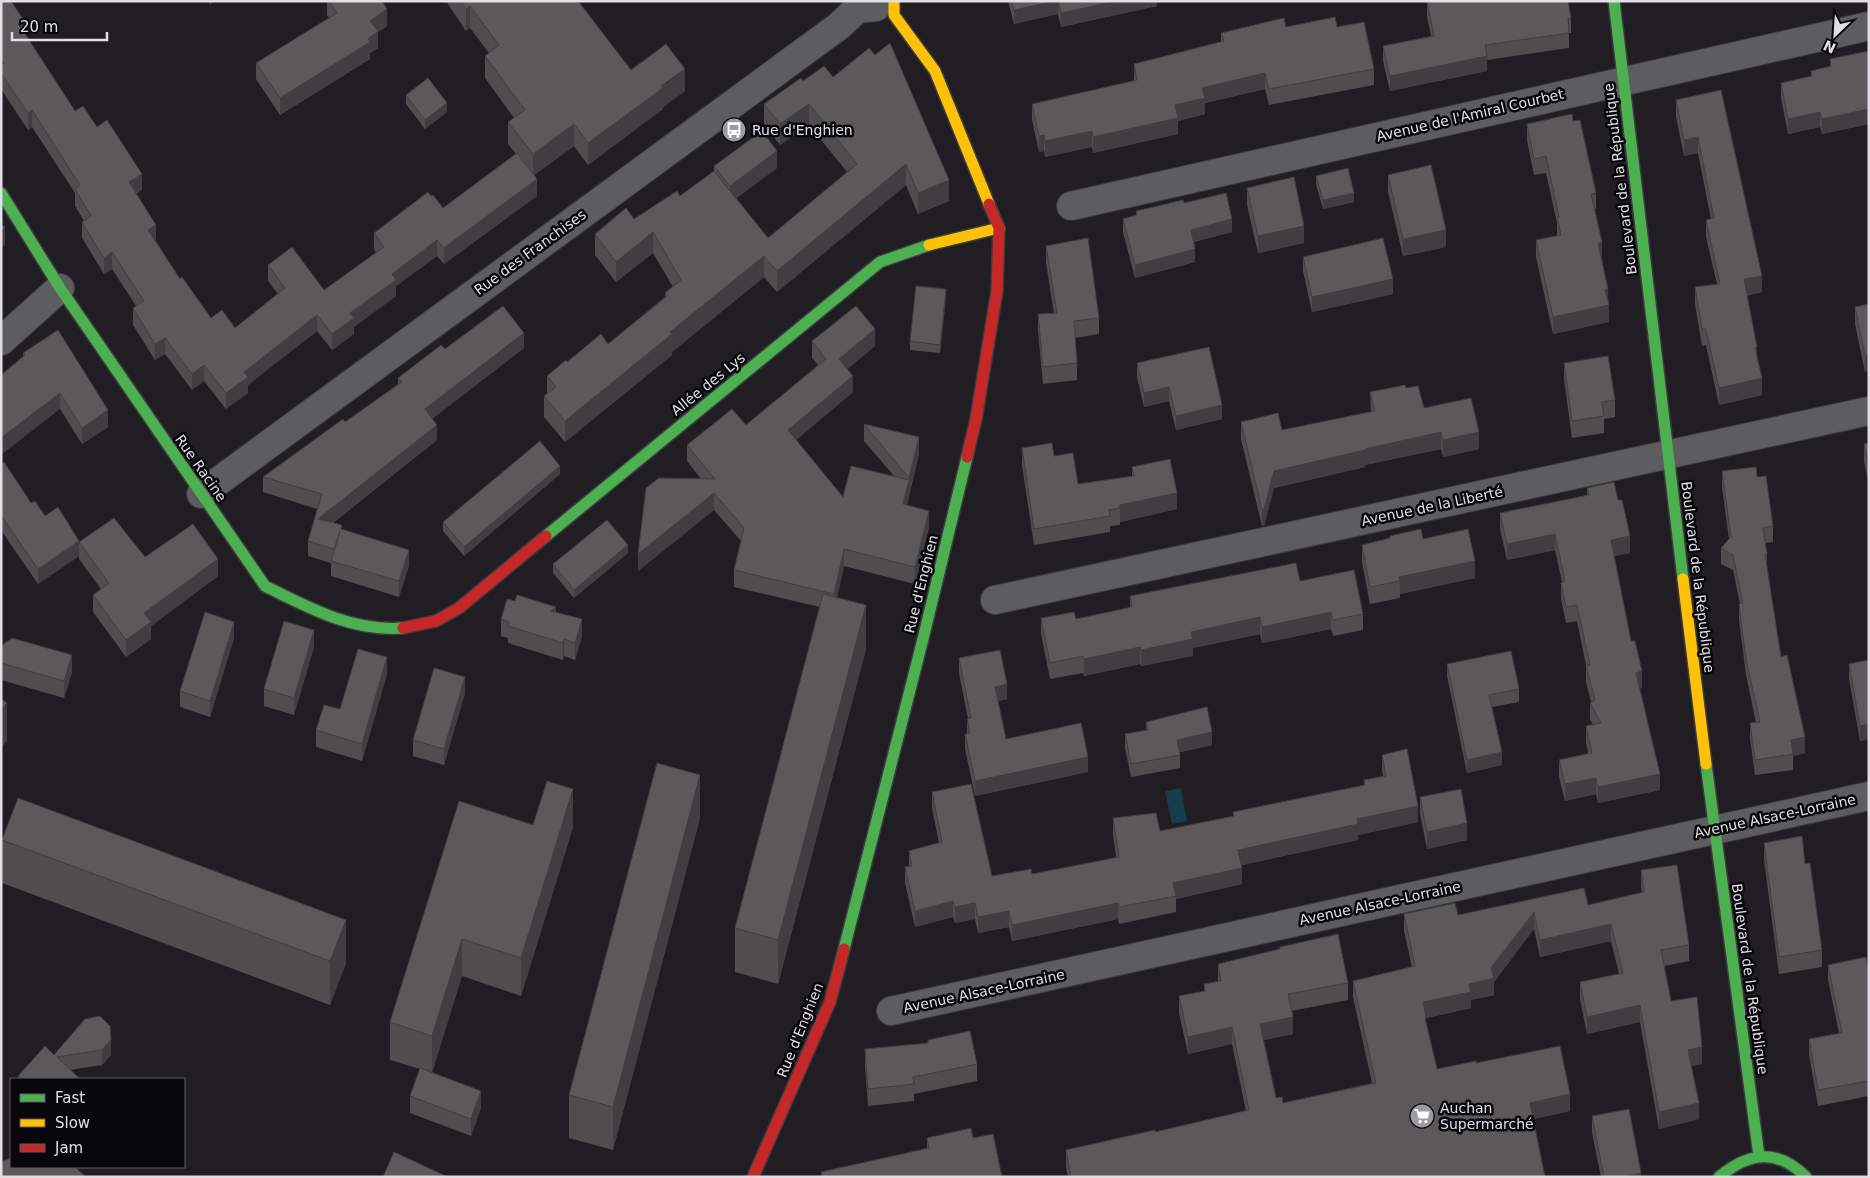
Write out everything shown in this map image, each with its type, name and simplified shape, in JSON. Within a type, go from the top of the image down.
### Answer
[{"type":"street","name":"Rue d'Enghien","points":[[753,1177],[830,1002],[927,621],[976,419],[997,291],[999,228],[935,71],[894,15],[894,1]]},
{"type":"street","name":"Boulevard de la République","points":[[1614,1],[1667,456],[1714,828],[1759,1156]]},
{"type":"street","name":"Rue des Franchises","points":[[201,494],[823,38],[866,4]]},
{"type":"street","name":"Avenue de l'Amiral Courbet","points":[[1071,206],[1869,26]]},
{"type":"street","name":"Rue Racine","points":[[1,193],[60,288],[265,586],[344,622],[373,629],[415,627],[438,621],[459,608]]},
{"type":"street","name":"Allée des Lys","points":[[459,608],[880,262],[936,243],[999,228]]},
{"type":"street","points":[[1,341],[60,288]]},
{"type":"street","name":"Avenue de la Liberté","points":[[995,600],[1869,411]]},
{"type":"street","name":"Avenue Alsace-Lorraine","points":[[891,1011],[1714,828],[1869,796]]},
{"type":"street","points":[[1719,1177],[1730,1166],[1744,1159],[1759,1156],[1776,1158],[1792,1164],[1806,1177]]},
{"type":"water","points":[[1181,788],[1187,821],[1172,824],[1165,791]]},
{"type":"building","points":[[1,1],[11,1],[23,19],[18,23],[75,111],[83,106],[97,127],[107,120],[142,174],[129,182],[156,225],[148,230],[180,279],[182,277],[211,318],[222,310],[235,328],[285,288],[268,265],[292,247],[324,290],[384,247],[374,233],[428,192],[431,196],[433,195],[443,208],[517,153],[537,179],[444,248],[437,240],[392,274],[396,280],[350,313],[354,318],[332,334],[317,315],[244,372],[248,377],[226,393],[204,365],[192,374],[165,338],[155,344],[133,308],[144,301],[112,252],[104,258],[82,222],[91,216],[75,189],[80,185],[32,110],[28,113],[1,73],[1,65],[4,63],[1,59]]},
{"type":"building","points":[[329,1],[382,1],[387,9],[370,21],[378,31],[368,39],[370,42],[280,98],[256,63],[337,13]]},
{"type":"building","points":[[461,1],[578,1],[631,70],[666,44],[685,69],[661,86],[663,88],[588,143],[574,124],[533,154],[508,122],[525,110],[485,56],[499,45],[470,6],[466,9]]},
{"type":"building","points":[[1011,1],[1056,1],[1014,10]]},
{"type":"building","points":[[1058,1],[1116,1],[1061,13]]},
{"type":"building","points":[[1568,1],[1571,18],[1568,18],[1569,33],[1485,45],[1487,56],[1390,76],[1383,46],[1434,36],[1427,2]]},
{"type":"building","points":[[1335,17],[1337,27],[1364,22],[1374,69],[1269,89],[1265,73],[1202,88],[1205,98],[1175,105],[1178,118],[1093,137],[1092,131],[1045,141],[1044,135],[1039,136],[1032,104],[1137,80],[1134,64],[1224,41],[1221,33],[1284,18],[1286,27]]},
{"type":"building","points":[[890,43],[949,180],[918,193],[906,164],[777,271],[764,256],[565,421],[544,396],[556,387],[547,376],[601,334],[608,344],[667,296],[665,293],[681,280],[653,232],[616,262],[595,234],[626,208],[634,219],[677,191],[680,196],[714,171],[768,238],[857,164],[809,104],[780,124],[764,104],[801,78],[803,81],[824,66],[833,77],[869,48],[875,55]]},
{"type":"building","points":[[1869,51],[1869,109],[1822,119],[1820,112],[1788,119],[1781,83],[1812,76],[1811,71],[1831,66],[1830,59]]},
{"type":"building","points":[[428,78],[447,103],[425,120],[406,95]]},
{"type":"building","points":[[1721,90],[1762,276],[1744,279],[1757,347],[1755,348],[1762,378],[1719,388],[1706,329],[1702,329],[1695,287],[1720,284],[1706,220],[1714,218],[1698,137],[1684,140],[1676,100]]},
{"type":"building","points":[[1572,114],[1573,121],[1580,120],[1596,193],[1591,194],[1602,242],[1598,243],[1608,289],[1605,290],[1609,305],[1553,317],[1536,240],[1561,235],[1557,217],[1559,217],[1546,156],[1534,159],[1527,124]]},
{"type":"building","points":[[762,131],[777,151],[730,186],[714,166]]},
{"type":"building","points":[[1431,165],[1446,230],[1403,239],[1388,175]]},
{"type":"building","points":[[1348,168],[1354,193],[1323,200],[1316,176]]},
{"type":"building","points":[[1294,177],[1304,226],[1258,236],[1247,188]]},
{"type":"building","points":[[1226,193],[1232,219],[1191,230],[1195,249],[1135,265],[1123,219],[1137,215],[1136,211],[1183,200],[1184,203]]},
{"type":"building","points":[[1,223],[5,228],[1,231]]},
{"type":"building","points":[[1088,238],[1099,318],[1074,321],[1077,363],[1043,367],[1038,314],[1057,313],[1046,246]]},
{"type":"building","points":[[1383,238],[1393,279],[1312,297],[1303,257]]},
{"type":"building","points":[[916,286],[946,289],[940,345],[910,341]]},
{"type":"building","points":[[1869,304],[1869,355],[1865,355],[1855,307]]},
{"type":"building","points":[[503,306],[524,333],[425,409],[437,425],[318,519],[342,525],[341,529],[409,550],[399,581],[331,561],[340,532],[334,549],[308,541],[322,494],[263,477],[343,419],[345,422],[402,382],[398,378],[441,345],[445,349]]},
{"type":"building","points":[[856,306],[875,329],[839,359],[853,376],[788,430],[843,497],[851,466],[909,480],[903,504],[929,511],[915,567],[844,549],[834,594],[734,570],[744,528],[714,493],[638,554],[646,488],[659,478],[715,479],[687,445],[732,409],[746,425],[826,359],[812,341]]},
{"type":"building","points":[[58,330],[108,410],[82,428],[60,393],[1,438],[1,375],[25,355],[23,353]]},
{"type":"building","points":[[1209,347],[1222,405],[1176,416],[1169,387],[1144,393],[1137,363]]},
{"type":"building","points":[[1608,356],[1615,400],[1602,402],[1604,416],[1572,421],[1564,363]]},
{"type":"building","points":[[1405,385],[1406,388],[1418,386],[1424,408],[1471,398],[1479,432],[1443,440],[1441,432],[1274,471],[1264,509],[1262,509],[1241,422],[1278,413],[1282,430],[1375,411],[1370,392]]},
{"type":"building","points":[[864,424],[919,437],[909,478]]},
{"type":"building","points":[[540,441],[560,466],[464,547],[443,522]]},
{"type":"building","points":[[1052,443],[1054,456],[1073,453],[1078,484],[1134,476],[1132,467],[1170,459],[1177,493],[1120,505],[1120,508],[1109,510],[1110,516],[1034,529],[1022,448]]},
{"type":"building","points":[[1869,443],[1869,469],[1864,444]]},
{"type":"building","points":[[4,462],[31,503],[35,501],[45,516],[58,507],[79,541],[38,569],[1,515],[1,464]]},
{"type":"building","points":[[1756,467],[1757,477],[1766,476],[1773,526],[1763,528],[1767,554],[1765,554],[1781,657],[1787,655],[1805,737],[1791,740],[1793,754],[1755,760],[1750,723],[1760,722],[1746,659],[1739,604],[1743,603],[1733,555],[1721,548],[1731,537],[1722,471]]},
{"type":"building","points":[[1614,482],[1618,500],[1622,500],[1630,536],[1611,540],[1631,641],[1635,641],[1642,671],[1636,673],[1660,774],[1598,787],[1596,778],[1565,784],[1559,760],[1592,753],[1586,726],[1601,723],[1590,703],[1595,700],[1586,666],[1590,665],[1577,605],[1566,607],[1561,583],[1565,581],[1555,534],[1507,544],[1500,513],[1589,495],[1587,488]]},
{"type":"building","points":[[114,518],[145,557],[193,524],[218,559],[144,613],[151,622],[126,640],[93,595],[109,583],[79,542]]},
{"type":"building","points":[[607,520],[628,545],[574,590],[553,564]]},
{"type":"building","points":[[1421,529],[1423,539],[1468,529],[1475,561],[1399,577],[1400,581],[1370,587],[1362,545]]},
{"type":"building","points":[[1296,563],[1300,581],[1354,570],[1363,614],[1333,620],[1331,612],[1262,627],[1260,617],[1191,632],[1193,639],[1141,650],[1140,647],[1084,659],[1083,656],[1050,663],[1041,618],[1074,612],[1076,619],[1132,607],[1130,596]]},
{"type":"building","points":[[823,594],[866,605],[778,940],[735,928]]},
{"type":"building","points":[[517,595],[556,607],[551,611],[582,619],[575,643],[564,639],[563,643],[508,626],[509,622],[501,619],[507,599],[515,601]]},
{"type":"building","points":[[205,612],[234,622],[210,701],[180,691]]},
{"type":"building","points":[[284,621],[314,630],[294,698],[264,689]]},
{"type":"building","points":[[12,638],[72,655],[64,681],[1,663],[1,646]]},
{"type":"building","points":[[358,649],[387,657],[362,744],[316,730],[324,705],[340,709]]},
{"type":"building","points":[[1000,650],[1007,684],[995,687],[1006,739],[1081,723],[1088,757],[975,781],[965,734],[970,733],[967,719],[971,718],[959,658]]},
{"type":"building","points":[[1511,651],[1519,689],[1489,695],[1502,752],[1467,760],[1447,664]]},
{"type":"building","points":[[1869,660],[1869,726],[1868,724],[1860,726],[1849,664]]},
{"type":"building","points":[[434,668],[465,677],[444,749],[413,740]]},
{"type":"building","points":[[1,699],[7,703],[1,710]]},
{"type":"building","points":[[1207,707],[1212,732],[1177,740],[1180,755],[1131,764],[1125,734],[1148,730],[1146,722]]},
{"type":"building","points":[[1407,749],[1418,806],[1357,819],[1358,824],[1238,850],[1242,868],[1173,883],[1176,896],[1119,907],[1118,903],[1012,925],[1009,911],[978,917],[975,903],[955,907],[953,901],[915,911],[905,867],[912,866],[909,851],[942,842],[932,792],[971,784],[992,876],[1031,869],[1032,874],[1119,857],[1113,818],[1156,813],[1160,831],[1234,816],[1233,812],[1365,785],[1364,780],[1386,776],[1382,755]]},
{"type":"building","points":[[657,763],[700,775],[613,1107],[569,1095]]},
{"type":"building","points":[[547,781],[573,789],[521,958],[462,939],[432,1036],[390,1022],[459,801],[533,825]]},
{"type":"building","points":[[1461,789],[1467,823],[1427,832],[1420,797]]},
{"type":"building","points":[[18,798],[346,920],[330,961],[2,840]]},
{"type":"building","points":[[1802,836],[1805,864],[1810,863],[1822,950],[1779,957],[1764,843]]},
{"type":"building","points":[[1677,865],[1689,945],[1661,950],[1671,1001],[1697,997],[1702,1047],[1688,1050],[1699,1103],[1659,1112],[1640,1005],[1587,1017],[1580,982],[1623,973],[1611,924],[1540,940],[1534,912],[1491,968],[1494,978],[1469,984],[1471,992],[1423,1002],[1437,1069],[1560,1046],[1570,1094],[1530,1103],[1545,1177],[1071,1177],[1066,1150],[1249,1110],[1232,1027],[1188,1037],[1179,996],[1205,991],[1204,984],[1221,981],[1218,964],[1338,934],[1348,983],[1288,994],[1293,1017],[1260,1024],[1276,1098],[1282,1097],[1283,1103],[1376,1083],[1353,981],[1415,966],[1404,914],[1455,903],[1458,915],[1584,888],[1588,905],[1644,892],[1641,870]]},
{"type":"building","points":[[1866,957],[1869,972],[1869,1081],[1818,1090],[1809,1039],[1842,1033],[1828,965]]},
{"type":"building","points":[[100,1016],[110,1026],[111,1040],[102,1050],[57,1057],[79,1078],[21,1078],[18,1076],[45,1046],[54,1055],[85,1019]]},
{"type":"building","points":[[970,1031],[977,1064],[913,1077],[914,1084],[868,1089],[865,1049],[928,1043],[928,1040]]},
{"type":"building","points":[[420,1068],[481,1091],[471,1119],[410,1096]]},
{"type":"building","points":[[1629,1109],[1641,1173],[1624,1177],[1604,1177],[1592,1116]]},
{"type":"building","points":[[971,1128],[973,1138],[993,1134],[1002,1177],[823,1177],[821,1172],[929,1148],[927,1138]]},
{"type":"building","points":[[394,1152],[448,1177],[383,1177]]},
{"type":"building","points":[[10,1158],[10,1168],[76,1168],[86,1177],[1,1177],[1,1162]]},
{"type":"traffic: fast","points":[[1614,1],[1683,579]]},
{"type":"traffic: fast","points":[[1,193],[60,288],[265,586],[332,617],[367,626],[403,628]]},
{"type":"traffic: fast","points":[[546,536],[880,262],[929,245]]},
{"type":"traffic: fast","points":[[844,949],[967,457]]},
{"type":"traffic: fast","points":[[1706,764],[1759,1156]]},
{"type":"traffic: fast","points":[[1719,1177],[1741,1162],[1763,1157],[1784,1161],[1806,1177]]},
{"type":"traffic: slow","points":[[894,1],[894,15],[935,71],[989,204]]},
{"type":"traffic: slow","points":[[929,245],[999,228]]},
{"type":"traffic: slow","points":[[1683,579],[1706,764]]},
{"type":"traffic: jam","points":[[967,457],[976,419],[997,291],[999,228],[989,204]]},
{"type":"traffic: jam","points":[[403,628],[436,621],[459,608],[546,536]]},
{"type":"traffic: jam","points":[[753,1177],[830,1002],[844,949]]},
{"type":"place","name":"Rue d'Enghien","points":[[734,130]]},
{"type":"place","name":"Auchan Supermarché","points":[[1422,1116]]}]
